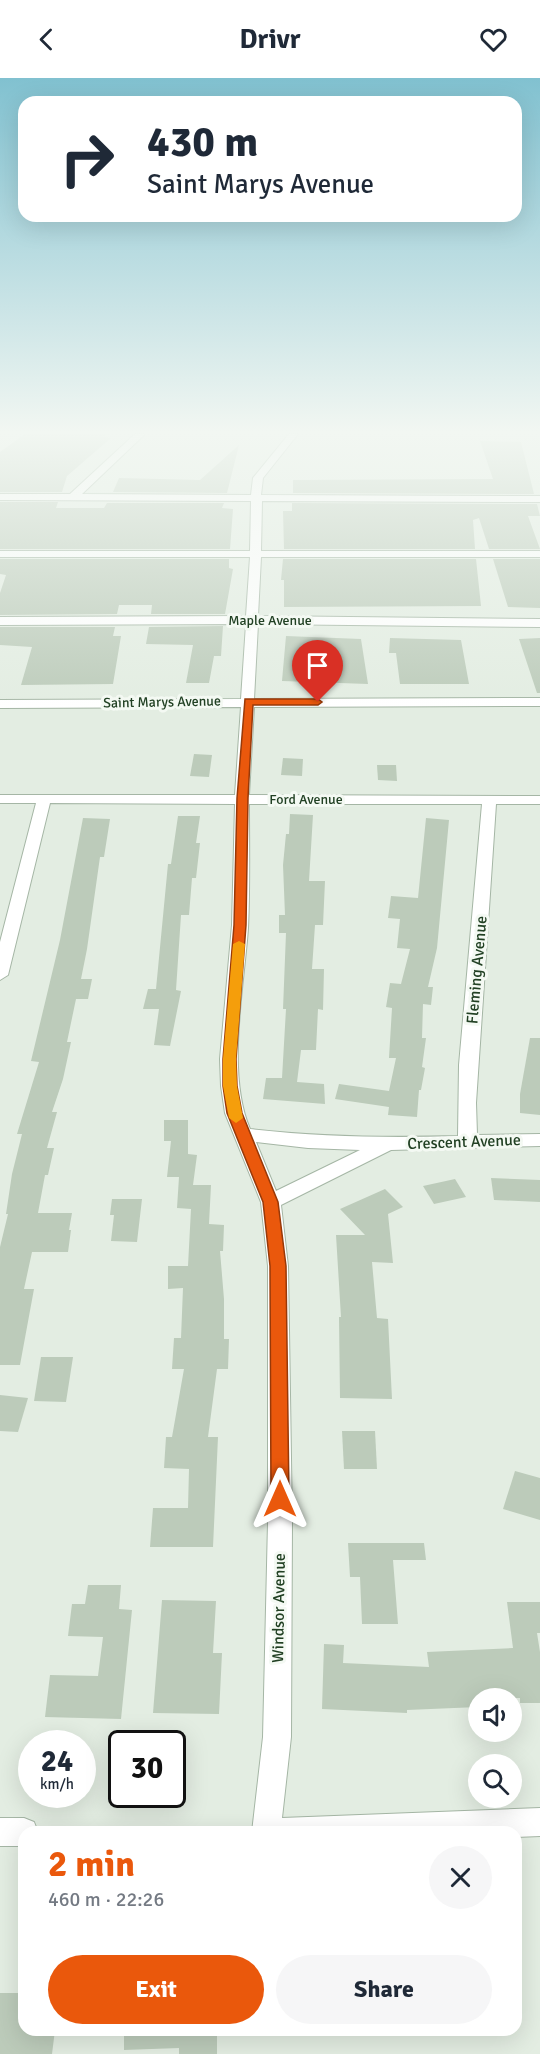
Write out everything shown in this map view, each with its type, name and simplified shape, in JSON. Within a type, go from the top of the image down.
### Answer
[{"type":"street","name":"Windsor Avenue","points":[[255,526],[249,702],[242,798],[240,925],[229,1059],[234,1113],[271,1202],[278,1266],[280,1522],[277,1737],[267,1826]]},
{"type":"street","points":[[0,554],[540,554]]},
{"type":"street","name":"Maple Avenue","points":[[0,621],[251,620],[540,623]]},
{"type":"street","name":"Saint Marys Avenue","points":[[0,704],[540,702]]},
{"type":"street","name":"Ford Avenue","points":[[0,799],[540,800]]},
{"type":"street","points":[[0,975],[44,799]]},
{"type":"street","name":"Fleming Avenue","points":[[468,1141],[466,1118],[469,1062],[483,904],[489,800]]},
{"type":"street","name":"Crescent Avenue","points":[[242,1134],[308,1142],[388,1144],[540,1140]]},
{"type":"street","name":"Crescent Avenue","points":[[271,1202],[388,1144]]},
{"type":"street","points":[[434,1826],[540,1822]]},
{"type":"street","points":[[0,1832],[18,1832]]},
{"type":"building","points":[[0,526],[232,526],[230,549],[0,549]]},
{"type":"building","points":[[283,526],[473,526],[475,549],[284,549]]},
{"type":"building","points":[[482,526],[532,526],[540,549],[489,549]]},
{"type":"building","points":[[0,559],[229,559],[229,568],[233,569],[225,614],[151,614],[152,605],[119,605],[117,614],[0,615],[0,593],[6,575],[0,574]]},
{"type":"building","points":[[283,559],[476,559],[481,606],[284,607],[284,580],[281,580]]},
{"type":"building","points":[[493,559],[540,559],[540,608],[508,607]]},
{"type":"building","points":[[223,626],[221,656],[214,656],[209,683],[186,683],[193,645],[146,644],[149,627]]},
{"type":"building","points":[[0,627],[115,627],[113,636],[121,636],[113,684],[21,685],[32,647],[0,645]]},
{"type":"building","points":[[286,636],[361,639],[368,684],[282,681]]},
{"type":"building","points":[[390,638],[461,640],[469,684],[400,684],[396,653],[389,653]]},
{"type":"building","points":[[540,638],[540,693],[537,693],[519,639]]},
{"type":"building","points":[[194,754],[212,755],[209,777],[190,776]]},
{"type":"building","points":[[283,758],[303,759],[302,776],[281,775]]},
{"type":"building","points":[[377,765],[396,765],[397,781],[378,780]]},
{"type":"building","points":[[290,814],[313,815],[309,881],[325,881],[323,925],[315,925],[312,969],[324,969],[323,1010],[318,1009],[316,1050],[301,1050],[297,1082],[324,1084],[325,1104],[263,1099],[266,1078],[282,1078],[286,1009],[283,1009],[286,933],[279,933],[279,915],[285,915],[283,865]]},
{"type":"building","points":[[178,816],[200,816],[196,843],[200,843],[196,878],[192,878],[189,915],[181,915],[176,990],[181,991],[170,1046],[154,1045],[159,1009],[143,1009],[148,989],[156,989],[168,864],[171,864]]},
{"type":"building","points":[[83,818],[110,819],[104,857],[100,857],[81,979],[92,979],[88,999],[76,999],[67,1042],[71,1042],[63,1079],[52,1112],[57,1112],[47,1148],[54,1148],[48,1175],[45,1175],[38,1213],[72,1213],[68,1252],[32,1252],[24,1289],[34,1289],[20,1365],[0,1365],[0,1247],[8,1214],[6,1214],[12,1174],[22,1134],[17,1134],[39,1062],[31,1061],[60,940]]},
{"type":"building","points":[[426,818],[449,820],[437,948],[428,987],[433,987],[431,1005],[423,1004],[422,1038],[426,1038],[422,1067],[425,1068],[421,1090],[419,1090],[417,1117],[388,1115],[389,1107],[335,1099],[339,1084],[389,1091],[396,1058],[389,1058],[392,1008],[386,1007],[390,983],[401,984],[410,949],[397,948],[400,919],[388,918],[391,896],[418,898]]},
{"type":"building","points":[[530,1038],[540,1038],[540,1115],[520,1113],[520,1094]]},
{"type":"building","points":[[164,1120],[188,1120],[188,1154],[197,1155],[193,1185],[211,1185],[209,1224],[224,1225],[223,1251],[220,1251],[224,1299],[224,1339],[229,1339],[228,1369],[217,1369],[208,1437],[218,1437],[213,1547],[150,1547],[153,1508],[188,1508],[189,1469],[164,1468],[166,1437],[172,1437],[184,1369],[172,1369],[174,1338],[181,1338],[183,1288],[168,1289],[168,1266],[188,1266],[191,1209],[177,1208],[179,1177],[167,1177],[171,1141],[164,1141]]},
{"type":"building","points":[[491,1178],[540,1180],[540,1202],[494,1200]]},
{"type":"building","points":[[455,1179],[466,1197],[434,1204],[423,1186]]},
{"type":"building","points":[[385,1189],[403,1207],[388,1214],[393,1263],[372,1262],[377,1318],[388,1319],[392,1399],[340,1398],[339,1317],[341,1317],[336,1235],[365,1235],[340,1209]]},
{"type":"building","points":[[112,1199],[142,1199],[137,1242],[111,1241],[114,1215],[110,1215]]},
{"type":"building","points":[[41,1357],[73,1357],[66,1402],[34,1401]]},
{"type":"building","points":[[0,1395],[28,1398],[18,1432],[0,1431]]},
{"type":"building","points":[[342,1431],[375,1431],[377,1469],[344,1469]]},
{"type":"building","points":[[515,1471],[540,1478],[540,1520],[503,1509]]},
{"type":"building","points":[[348,1543],[424,1543],[426,1560],[393,1560],[398,1624],[362,1624],[360,1577],[350,1577]]},
{"type":"building","points":[[88,1585],[121,1585],[119,1609],[132,1610],[121,1719],[45,1717],[50,1675],[98,1676],[103,1637],[68,1636],[72,1604],[85,1604]]},
{"type":"building","points":[[162,1600],[216,1601],[213,1653],[222,1653],[219,1714],[153,1713]]},
{"type":"building","points":[[507,1602],[540,1602],[540,1633],[537,1633],[540,1652],[540,1703],[522,1703],[522,1688],[468,1688],[468,1707],[407,1710],[407,1713],[322,1709],[324,1644],[344,1645],[343,1663],[429,1667],[427,1652],[513,1648]]},
{"type":"building","points":[[0,1993],[18,1993],[18,2036],[54,2036],[52,2054],[0,2054]]},
{"type":"building","points":[[124,2036],[217,2036],[217,2054],[179,2054],[179,2048],[124,2050]]},
{"type":"slow traffic","points":[[236,1118],[230,1086],[229,1059],[239,944]]},
{"type":"route","points":[[280,1499],[278,1266],[271,1202],[234,1113],[229,1059],[240,925],[242,798],[249,702],[318,702]]}]
